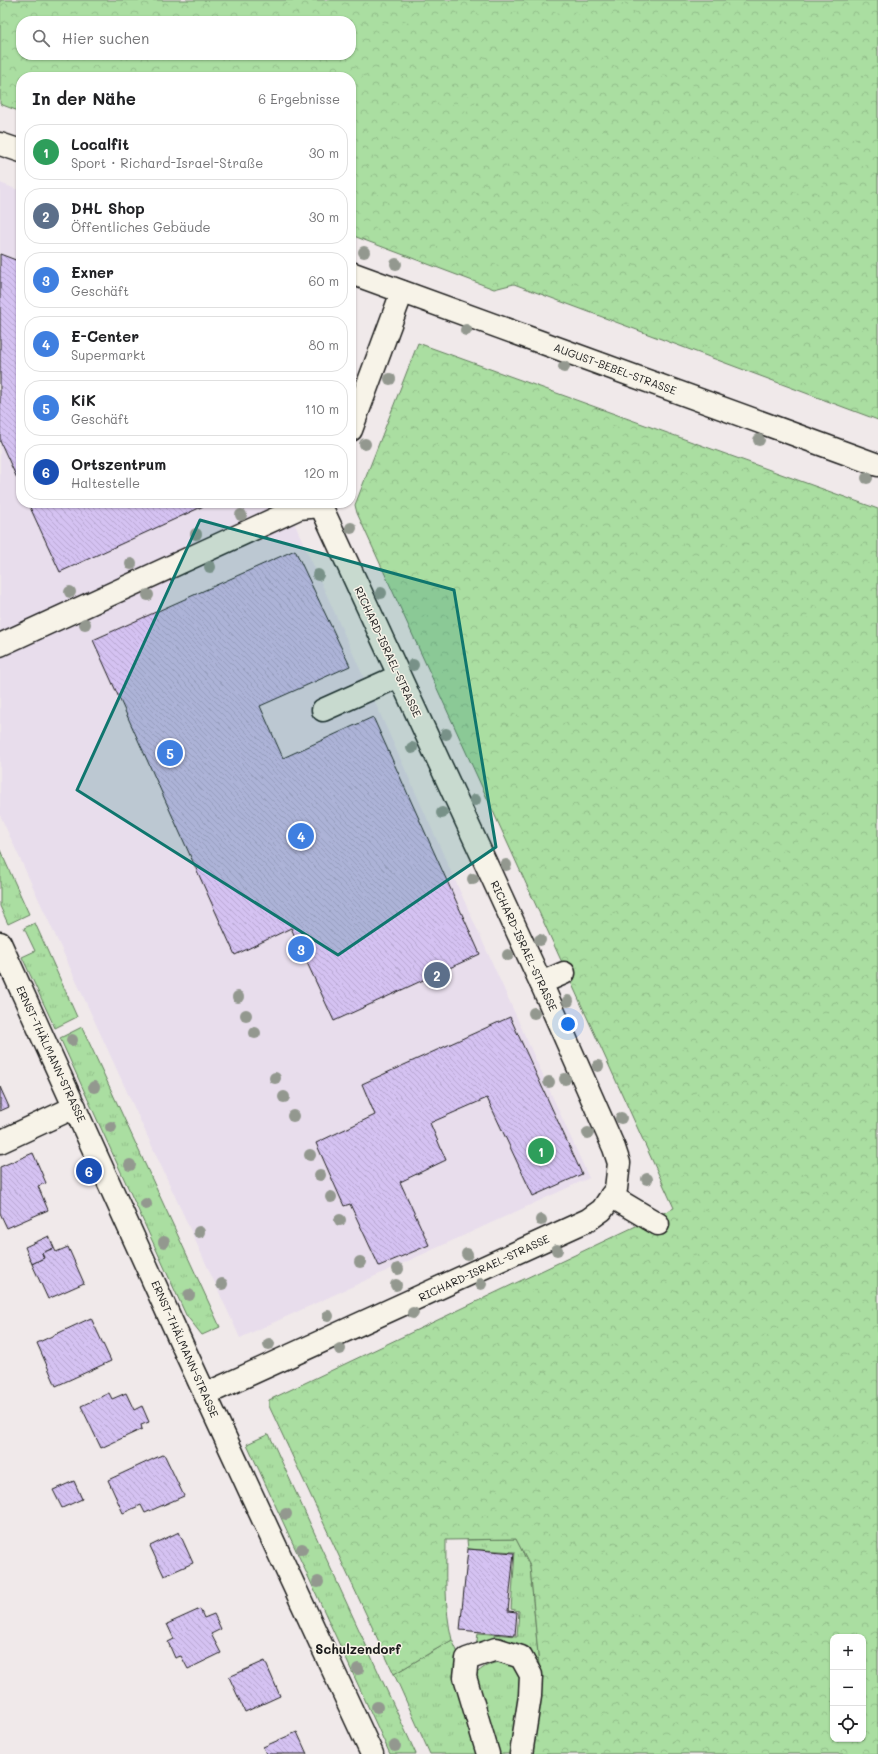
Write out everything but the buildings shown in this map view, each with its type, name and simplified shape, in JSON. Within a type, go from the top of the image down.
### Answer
[{"type":"street","points":[[0,144],[16,150]]},
{"type":"street","name":"AUGUST-BEBEL-STRASSE","points":[[356,275],[878,466]]},
{"type":"street","points":[[356,416],[402,292]]},
{"type":"street","name":"RICHARD-ISRAEL-STRASSE","points":[[0,646],[289,508]]},
{"type":"street","name":"RICHARD-ISRAEL-STRASSE","points":[[206,1394],[588,1220],[602,1210],[616,1189],[619,1163],[614,1148],[541,983],[323,508]]},
{"type":"street","points":[[323,710],[399,676]]},
{"type":"street","name":"ERNST-THÄLMANN-STRASSE","points":[[0,943],[372,1754]]},
{"type":"street","points":[[541,983],[564,973]]},
{"type":"street","points":[[0,1142],[75,1107]]},
{"type":"street","points":[[611,1196],[658,1224]]},
{"type":"street","points":[[488,1754],[465,1677],[467,1659],[496,1649],[521,1657],[531,1675],[530,1696],[521,1754]]},
{"type":"highlighted area","points":[[200,520],[454,590],[496,847],[338,955],[77,790]]},
{"type":"shaded area","points":[[0,183],[16,189],[16,508],[288,508],[589,1178],[240,1338],[0,815]]},
{"type":"green space","points":[[0,0],[878,0],[878,420],[514,284],[494,289],[356,237],[356,72],[16,72],[16,110],[0,104]]},
{"type":"green space","points":[[418,343],[878,509],[878,1754],[531,1754],[540,1676],[530,1566],[516,1539],[446,1540],[447,1603],[449,1628],[452,1640],[394,1674],[269,1406],[269,1400],[674,1208],[357,513],[356,502]]},
{"type":"green space","points":[[0,850],[29,914],[8,924],[0,906]]},
{"type":"green space","points":[[35,923],[77,1017],[55,1028],[22,957],[35,951],[24,928]]},
{"type":"green space","points":[[82,1027],[220,1327],[202,1335],[186,1315],[60,1038]]},
{"type":"green space","points":[[269,1434],[416,1754],[390,1754],[247,1444]]},
{"type":"green space","points":[[516,1539],[530,1566],[539,1666],[531,1657],[476,1648],[478,1633],[517,1636],[519,1611],[511,1609],[515,1552],[468,1549],[467,1540]]},
{"type":"green space","points":[[452,1640],[459,1655],[480,1754],[430,1754],[394,1674]]},
{"type":"green space","points":[[504,1661],[518,1665],[524,1680],[516,1754],[493,1754],[474,1676],[488,1666]]},
{"type":"place","name":"KiK","points":[[170,753]]},
{"type":"place","name":"E-Center","points":[[301,836]]},
{"type":"place","name":"Exner","points":[[301,949]]},
{"type":"place","name":"DHL Shop","points":[[437,975]]},
{"type":"place","name":"Localfit","points":[[541,1151]]},
{"type":"place","name":"Ortszentrum","points":[[89,1171]]},
{"type":"district","name":"Schulzendorf","points":[[358,1649]]}]
